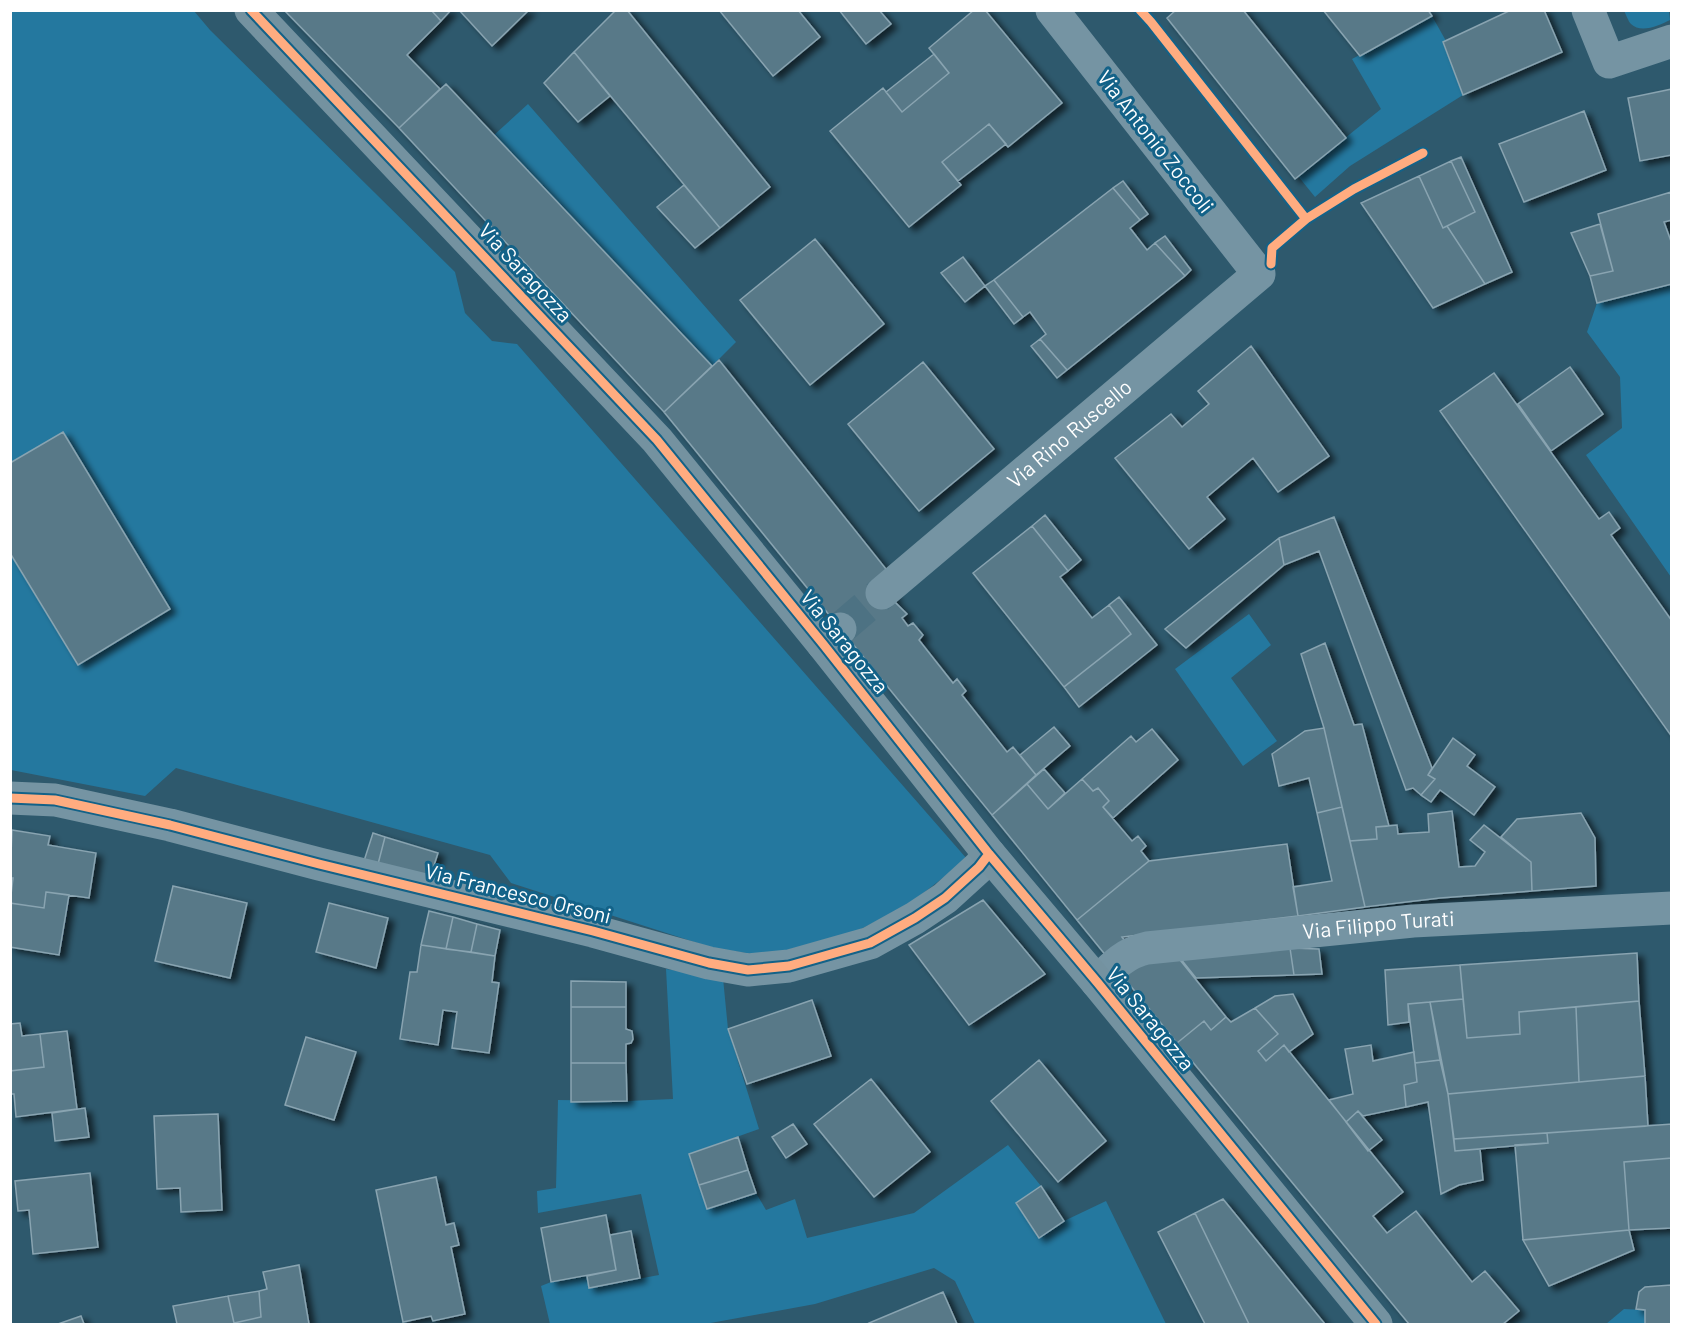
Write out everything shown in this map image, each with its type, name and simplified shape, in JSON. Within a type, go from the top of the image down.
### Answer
[{"type":"main road","name":"Via Saragozza","points":[[251,10],[657,440],[831,636],[989,854],[1097,982],[1376,1324]]},
{"type":"street","name":"Via Antonio Zoccoli","points":[[1052,10],[1259,274]]},
{"type":"street","points":[[1588,10],[1609,62],[1671,41]]},
{"type":"street","name":"Via Rino Ruscello","points":[[882,593],[1259,274]]},
{"type":"street","name":"Via Francesco Orsoni","points":[[10,798],[55,800],[170,825],[593,931],[709,963],[748,970],[789,966],[870,943],[945,898],[979,867],[989,854]]},
{"type":"street","name":"Via Filippo Turati","points":[[1097,982],[1124,956],[1147,948],[1413,921],[1671,908]]},
{"type":"shaded area","points":[[10,11],[194,11],[210,30],[455,272],[465,313],[492,341],[517,344],[967,859],[908,905],[859,930],[766,956],[713,948],[511,883],[490,855],[176,768],[145,796],[11,770]]},
{"type":"shaded area","points":[[1624,11],[1669,11],[1670,20],[1650,28],[1640,28],[1631,24]]},
{"type":"shaded area","points":[[1432,16],[1446,41],[1443,43],[1463,95],[1350,166],[1315,197],[1298,176],[1381,109],[1352,59]]},
{"type":"shaded area","points":[[528,104],[736,342],[712,366],[494,135]]},
{"type":"shaded area","points":[[1671,284],[1671,577],[1586,455],[1622,428],[1620,377],[1587,332],[1597,303]]},
{"type":"shaded area","points":[[1249,614],[1271,645],[1231,678],[1277,741],[1243,766],[1175,669]]},
{"type":"shaded area","points":[[666,969],[723,978],[728,1029],[759,1129],[689,1154],[707,1209],[756,1193],[766,1210],[795,1199],[807,1238],[914,1213],[1008,1145],[1041,1186],[1016,1203],[1038,1237],[1064,1221],[1106,1201],[1166,1324],[975,1324],[955,1281],[934,1268],[815,1304],[705,1324],[550,1324],[541,1286],[587,1276],[589,1288],[659,1275],[641,1194],[538,1213],[537,1191],[556,1188],[558,1100],[673,1099]]},
{"type":"shaded area","points":[[1624,1309],[1645,1310],[1645,1324],[1606,1324]]},
{"type":"building","points":[[284,10],[431,10],[441,21],[407,55],[440,89],[399,128]]},
{"type":"building","points":[[431,10],[451,10],[441,21]]},
{"type":"building","points":[[459,10],[529,10],[492,46]]},
{"type":"building","points":[[616,10],[627,10],[770,187],[720,228],[574,52]]},
{"type":"building","points":[[719,10],[798,10],[820,37],[773,76]]},
{"type":"building","points":[[839,10],[879,10],[891,24],[866,44]]},
{"type":"building","points":[[974,10],[985,10],[1062,103],[1008,147],[989,124],[942,162],[961,185],[909,227],[830,131],[883,88],[902,112],[949,73],[929,48]]},
{"type":"building","points":[[1176,10],[1243,10],[1346,138],[1295,179],[1167,18]]},
{"type":"building","points":[[1323,10],[1428,10],[1432,16],[1360,56]]},
{"type":"building","points":[[1511,10],[1544,10],[1562,52],[1463,95],[1443,42]]},
{"type":"building","points":[[574,52],[610,96],[578,122],[544,83]]},
{"type":"building","points":[[934,54],[949,73],[902,112],[886,92]]},
{"type":"building","points":[[446,84],[712,366],[664,412],[399,128]]},
{"type":"building","points":[[1672,89],[1672,155],[1640,161],[1628,98]]},
{"type":"building","points":[[1584,111],[1606,170],[1524,202],[1499,144]]},
{"type":"building","points":[[989,124],[1006,144],[958,181],[942,162]]},
{"type":"building","points":[[1461,157],[1512,272],[1485,284],[1447,226],[1475,212],[1451,161]]},
{"type":"building","points":[[1451,161],[1475,212],[1443,228],[1419,176]]},
{"type":"building","points":[[1419,176],[1443,228],[1447,226],[1485,284],[1433,308],[1361,203]]},
{"type":"building","points":[[1123,181],[1148,214],[1140,220],[1113,188]]},
{"type":"building","points":[[684,185],[720,228],[695,248],[657,207]]},
{"type":"building","points":[[1113,188],[1140,220],[1130,228],[1147,250],[1155,243],[1185,276],[1067,370],[1040,339],[1046,334],[1030,312],[1023,317],[994,280]]},
{"type":"building","points":[[1671,192],[1672,220],[1664,222],[1672,244],[1672,284],[1597,303],[1590,276],[1613,271],[1598,214]]},
{"type":"building","points":[[1600,224],[1613,271],[1590,276],[1571,233]]},
{"type":"building","points":[[1165,236],[1191,270],[1185,276],[1155,243]]},
{"type":"building","points":[[815,239],[884,324],[810,385],[740,300]]},
{"type":"building","points":[[963,257],[985,286],[965,302],[941,273]]},
{"type":"building","points":[[994,280],[1023,317],[1014,324],[985,286]]},
{"type":"building","points":[[1040,339],[1067,370],[1057,378],[1031,346]]},
{"type":"building","points":[[1251,346],[1329,456],[1278,492],[1253,458],[1207,497],[1225,519],[1189,549],[1115,458],[1171,414],[1182,427],[1209,404],[1198,391]]},
{"type":"building","points":[[719,360],[886,569],[895,602],[907,614],[902,618],[908,626],[913,623],[923,635],[919,640],[953,683],[957,679],[966,691],[962,695],[1007,752],[1013,747],[1036,775],[992,815],[664,412]]},
{"type":"building","points":[[923,362],[994,449],[919,511],[848,424]]},
{"type":"building","points":[[1570,367],[1603,414],[1551,451],[1518,404]]},
{"type":"building","points":[[1494,373],[1599,519],[1609,512],[1620,528],[1611,535],[1672,621],[1672,737],[1440,411]]},
{"type":"building","points":[[63,432],[170,609],[78,665],[10,553],[10,463]]},
{"type":"building","points":[[1045,515],[1081,560],[1068,571],[1032,526]]},
{"type":"building","points":[[1334,517],[1432,768],[1428,775],[1435,779],[1421,795],[1413,788],[1406,790],[1319,551],[1284,565],[1279,538]]},
{"type":"building","points":[[1032,526],[1068,571],[1060,577],[1092,618],[1109,605],[1131,634],[1064,687],[973,573]]},
{"type":"building","points":[[1279,538],[1284,565],[1186,648],[1165,629]]},
{"type":"building","points":[[1119,597],[1157,645],[1079,707],[1064,687],[1131,634],[1109,605]]},
{"type":"building","points":[[1325,643],[1354,725],[1362,724],[1389,826],[1376,827],[1377,839],[1350,841],[1324,728],[1301,654]]},
{"type":"building","points":[[1054,727],[1070,746],[1036,775],[1020,755]]},
{"type":"building","points":[[1324,728],[1342,807],[1317,813],[1309,778],[1279,786],[1272,754],[1305,731]]},
{"type":"building","points":[[1152,729],[1178,760],[1113,818],[1103,807],[1109,801],[1098,788],[1093,791],[1082,779],[1131,736],[1136,742]]},
{"type":"building","points":[[1453,738],[1475,755],[1467,766],[1495,787],[1474,815],[1440,790],[1431,802],[1421,795],[1435,779],[1428,775]]},
{"type":"building","points":[[1044,769],[1065,793],[1048,809],[1027,784]]},
{"type":"building","points":[[1082,779],[1093,791],[1098,788],[1109,801],[1103,807],[1132,841],[1138,836],[1146,846],[1141,851],[1149,861],[1077,920],[992,815],[1027,784],[1048,809]]},
{"type":"building","points":[[1342,807],[1365,907],[1298,916],[1293,887],[1332,881],[1317,813]]},
{"type":"building","points":[[1452,811],[1459,867],[1475,866],[1485,852],[1470,840],[1484,825],[1531,862],[1532,891],[1440,898],[1365,907],[1350,841],[1377,839],[1376,827],[1397,825],[1398,834],[1429,832],[1428,814]]},
{"type":"building","points":[[1581,813],[1595,838],[1596,886],[1532,891],[1531,862],[1501,837],[1517,819]]},
{"type":"building","points":[[12,830],[50,836],[48,845],[96,853],[89,898],[46,892],[44,908],[10,903],[13,878],[10,878]]},
{"type":"building","points":[[373,833],[385,837],[377,868],[363,864]]},
{"type":"building","points":[[385,837],[438,853],[428,884],[377,868]]},
{"type":"building","points":[[1287,844],[1298,916],[1122,937],[1125,941],[1176,955],[1226,1017],[1211,1030],[1204,1021],[1177,1043],[1077,920],[1149,861]]},
{"type":"building","points":[[173,886],[247,903],[230,978],[155,961]]},
{"type":"building","points":[[46,892],[69,895],[59,955],[10,947],[10,903],[44,908]]},
{"type":"building","points":[[983,900],[1045,974],[969,1025],[909,945]]},
{"type":"building","points":[[329,903],[388,918],[376,968],[316,952]]},
{"type":"building","points":[[429,911],[453,917],[446,949],[421,945]]},
{"type":"building","points":[[453,917],[477,924],[471,952],[446,949]]},
{"type":"building","points":[[477,924],[500,930],[495,956],[471,952]]},
{"type":"building","points":[[421,945],[495,956],[492,982],[499,983],[489,1053],[452,1048],[457,1012],[443,1010],[438,1045],[400,1039],[410,972],[417,972]]},
{"type":"building","points":[[1290,948],[1319,949],[1322,974],[1294,975]]},
{"type":"building","points":[[1290,948],[1294,975],[1196,978],[1176,953]]},
{"type":"building","points":[[1637,953],[1639,1001],[1519,1012],[1520,1034],[1467,1038],[1460,965]]},
{"type":"building","points":[[1460,965],[1463,999],[1408,1004],[1409,1022],[1388,1025],[1385,970]]},
{"type":"building","points":[[571,981],[626,982],[626,1007],[571,1007]]},
{"type":"building","points":[[1293,994],[1313,1034],[1289,1052],[1284,1045],[1266,1061],[1258,1051],[1278,1034],[1255,1008],[1275,996]]},
{"type":"building","points":[[1463,999],[1467,1038],[1520,1034],[1519,1012],[1576,1007],[1579,1082],[1448,1094],[1430,1002]]},
{"type":"building","points":[[812,1000],[831,1056],[747,1084],[728,1029]]},
{"type":"building","points":[[1639,1001],[1645,1076],[1579,1082],[1576,1007]]},
{"type":"building","points":[[1430,1002],[1440,1060],[1415,1063],[1408,1004]]},
{"type":"building","points":[[571,1007],[626,1007],[626,1029],[632,1031],[633,1039],[631,1043],[626,1044],[626,1063],[571,1063]]},
{"type":"building","points":[[1255,1008],[1278,1034],[1258,1051],[1266,1061],[1284,1045],[1403,1192],[1373,1216],[1387,1233],[1416,1211],[1472,1282],[1485,1271],[1519,1311],[1503,1324],[1409,1324],[1177,1043],[1204,1021],[1211,1030],[1226,1017],[1231,1022]]},
{"type":"building","points":[[20,1023],[22,1036],[40,1034],[44,1067],[10,1071],[10,1024]]},
{"type":"building","points":[[67,1031],[77,1109],[16,1117],[14,1094],[10,1094],[10,1071],[44,1067],[40,1034]]},
{"type":"building","points":[[306,1037],[356,1052],[334,1120],[285,1105]]},
{"type":"building","points":[[1371,1045],[1373,1061],[1414,1052],[1417,1082],[1404,1085],[1406,1107],[1363,1116],[1358,1111],[1346,1122],[1329,1100],[1353,1094],[1345,1049]]},
{"type":"building","points":[[1039,1060],[1106,1141],[1058,1182],[991,1101]]},
{"type":"building","points":[[1440,1060],[1448,1094],[1455,1151],[1480,1149],[1483,1180],[1459,1185],[1441,1194],[1428,1102],[1406,1107],[1404,1085],[1417,1082],[1415,1063]]},
{"type":"building","points":[[571,1063],[626,1063],[627,1101],[571,1102]]},
{"type":"building","points":[[1645,1076],[1648,1126],[1454,1139],[1448,1094]]},
{"type":"building","points":[[871,1079],[930,1152],[874,1197],[814,1124]]},
{"type":"building","points":[[85,1108],[89,1137],[55,1141],[52,1113]]},
{"type":"building","points":[[1358,1111],[1382,1140],[1368,1151],[1346,1122]]},
{"type":"building","points":[[218,1114],[222,1210],[181,1212],[180,1188],[157,1189],[154,1116]]},
{"type":"building","points":[[793,1124],[807,1144],[786,1158],[772,1137]]},
{"type":"building","points":[[1672,1124],[1672,1158],[1624,1162],[1629,1230],[1523,1240],[1515,1145],[1548,1143],[1547,1133]]},
{"type":"building","points":[[1547,1133],[1548,1143],[1455,1151],[1454,1139]]},
{"type":"building","points":[[738,1137],[748,1170],[699,1185],[689,1154]]},
{"type":"building","points":[[1672,1158],[1672,1228],[1629,1230],[1624,1162]]},
{"type":"building","points":[[748,1170],[756,1193],[707,1209],[699,1185]]},
{"type":"building","points":[[90,1173],[98,1247],[33,1254],[29,1210],[18,1211],[15,1181]]},
{"type":"building","points":[[436,1177],[446,1225],[454,1223],[459,1245],[451,1247],[465,1314],[433,1321],[431,1316],[403,1322],[376,1190]]},
{"type":"building","points":[[1041,1186],[1064,1221],[1039,1238],[1016,1203]]},
{"type":"building","points":[[1223,1199],[1325,1324],[1249,1324],[1195,1213]]},
{"type":"building","points":[[1195,1213],[1249,1324],[1205,1324],[1158,1232]]},
{"type":"building","points":[[606,1215],[616,1270],[551,1282],[541,1228]]},
{"type":"building","points":[[1629,1230],[1634,1250],[1549,1286],[1523,1240]]},
{"type":"building","points":[[631,1231],[640,1278],[589,1288],[587,1276],[616,1270],[610,1235]]},
{"type":"building","points":[[299,1265],[309,1324],[177,1324],[173,1306],[228,1296],[234,1323],[261,1317],[259,1291],[267,1289],[263,1272]]},
{"type":"building","points":[[1671,1285],[1672,1324],[1645,1324],[1645,1310],[1636,1309],[1639,1292],[1645,1287]]},
{"type":"building","points":[[259,1291],[261,1317],[234,1323],[228,1296]]},
{"type":"building","points":[[943,1292],[957,1324],[869,1323]]},
{"type":"building","points":[[81,1316],[84,1324],[58,1324]]},
{"type":"tunnel","points":[[840,629],[882,593]]},
{"type":"cycle path","points":[[251,10],[657,440],[823,644],[989,854],[1097,982],[1376,1324]]},
{"type":"cycle path","points":[[1140,10],[1306,219]]},
{"type":"cycle path","points":[[1271,264],[1272,248],[1306,219],[1354,189],[1423,153]]},
{"type":"cycle path","points":[[10,798],[55,800],[170,825],[593,931],[709,963],[748,970],[789,966],[870,943],[945,898],[979,867],[989,854]]}]
